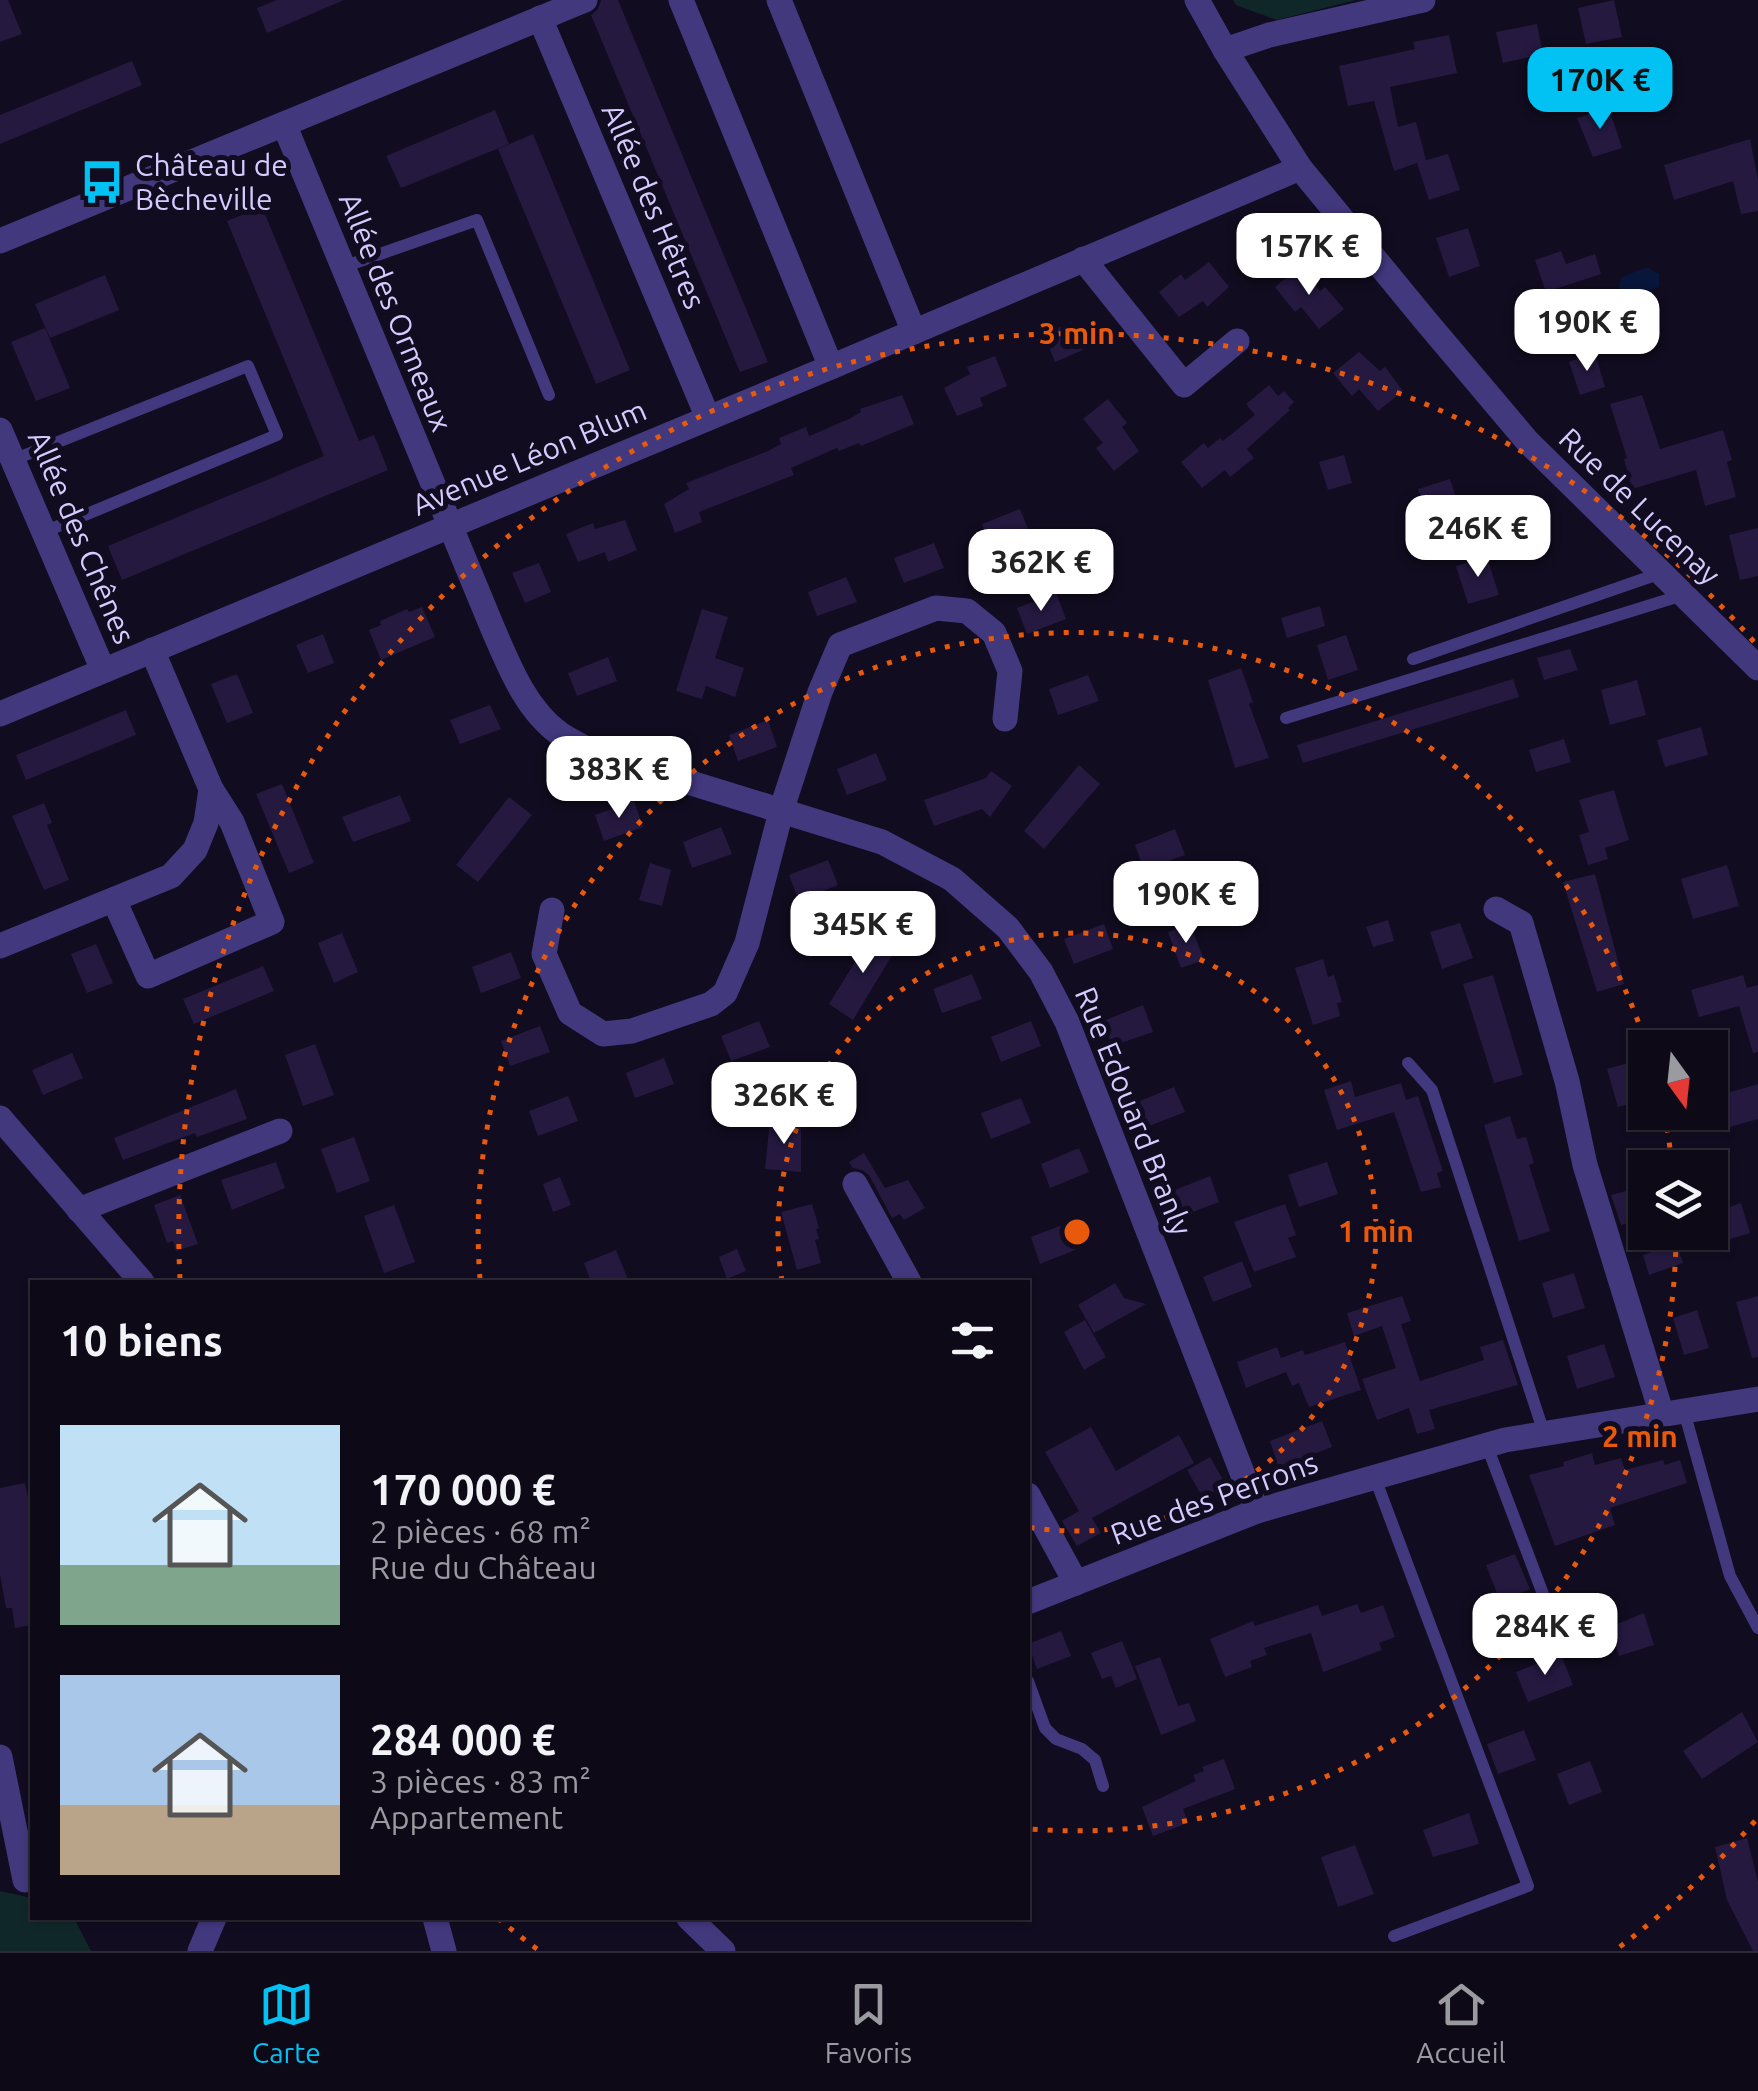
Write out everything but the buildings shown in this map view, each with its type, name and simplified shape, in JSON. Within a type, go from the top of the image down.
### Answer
[{"type":"street","points":[[0,241],[585,0]]},
{"type":"street","points":[[680,0],[832,367]]},
{"type":"street","points":[[779,0],[914,332]]},
{"type":"street","name":"Rue de Lucenay","points":[[1198,0],[1300,168],[1528,442],[1758,668]]},
{"type":"street","points":[[1225,50],[1268,35],[1423,0]]},
{"type":"street","name":"Allée des Hêtres","points":[[540,18],[708,418]]},
{"type":"street","name":"Allée des Ormeaux","points":[[284,124],[449,525]]},
{"type":"street","name":"Avenue Léon Blum","points":[[0,714],[1300,168]]},
{"type":"street","points":[[1083,259],[1184,384],[1237,341]]},
{"type":"street","name":"Allée des Chênes","points":[[0,430],[104,670]]},
{"type":"street","name":"Rue Edouard Branly","points":[[449,525],[514,679],[558,733],[594,753],[882,842],[952,879],[1008,928],[1041,972],[1067,1022],[1257,1512]]},
{"type":"street","points":[[552,910],[544,954],[570,1013],[603,1034],[632,1031],[711,1004],[725,992],[746,943],[782,808],[840,644],[936,608],[968,611],[994,633],[1010,671],[1004,719]]},
{"type":"street","points":[[114,900],[148,976],[272,922],[232,822],[211,790],[152,650]]},
{"type":"street","points":[[0,946],[171,876],[195,850],[206,822],[211,790]]},
{"type":"street","points":[[1496,909],[1521,923],[1567,1082],[1585,1165],[1673,1413]]},
{"type":"street","points":[[0,1118],[9,1141],[79,1210],[140,1280]]},
{"type":"street","points":[[79,1210],[280,1131]]},
{"type":"street","points":[[855,1184],[908,1280]]},
{"type":"street","name":"Rue des Perrons","points":[[1030,1601],[1257,1512],[1487,1446],[1758,1398]]},
{"type":"street","points":[[1030,1499],[1076,1583]]},
{"type":"street","points":[[0,1757],[19,1878]]},
{"type":"street","points":[[200,1951],[213,1920]]},
{"type":"street","points":[[436,1920],[444,1951]]},
{"type":"street","points":[[691,1920],[723,1951]]},
{"type":"lane","points":[[343,268],[477,220],[549,395]]},
{"type":"lane","points":[[14,460],[248,366],[277,436],[44,532]]},
{"type":"lane","points":[[1413,659],[1662,573]]},
{"type":"lane","points":[[1286,718],[1684,595]]},
{"type":"lane","points":[[1408,1064],[1432,1090],[1544,1433]]},
{"type":"lane","points":[[1673,1413],[1730,1576],[1758,1628]]},
{"type":"lane","points":[[1487,1446],[1560,1639]]},
{"type":"lane","points":[[1375,1478],[1528,1886],[1394,1936]]},
{"type":"lane","points":[[1030,1686],[1046,1728],[1056,1739],[1082,1749],[1094,1760],[1103,1786]]},
{"type":"green space","points":[[1233,0],[1356,0],[1277,20],[1236,5]]},
{"type":"green space","points":[[0,1891],[30,1898],[30,1920],[75,1920],[91,1951],[0,1951]]},
{"type":"water","points":[[1647,267],[1659,274],[1659,287],[1631,298],[1624,296],[1618,286],[1622,277]]},
{"type":"place","name":"Château de Bècheville","points":[[102,182]]}]
